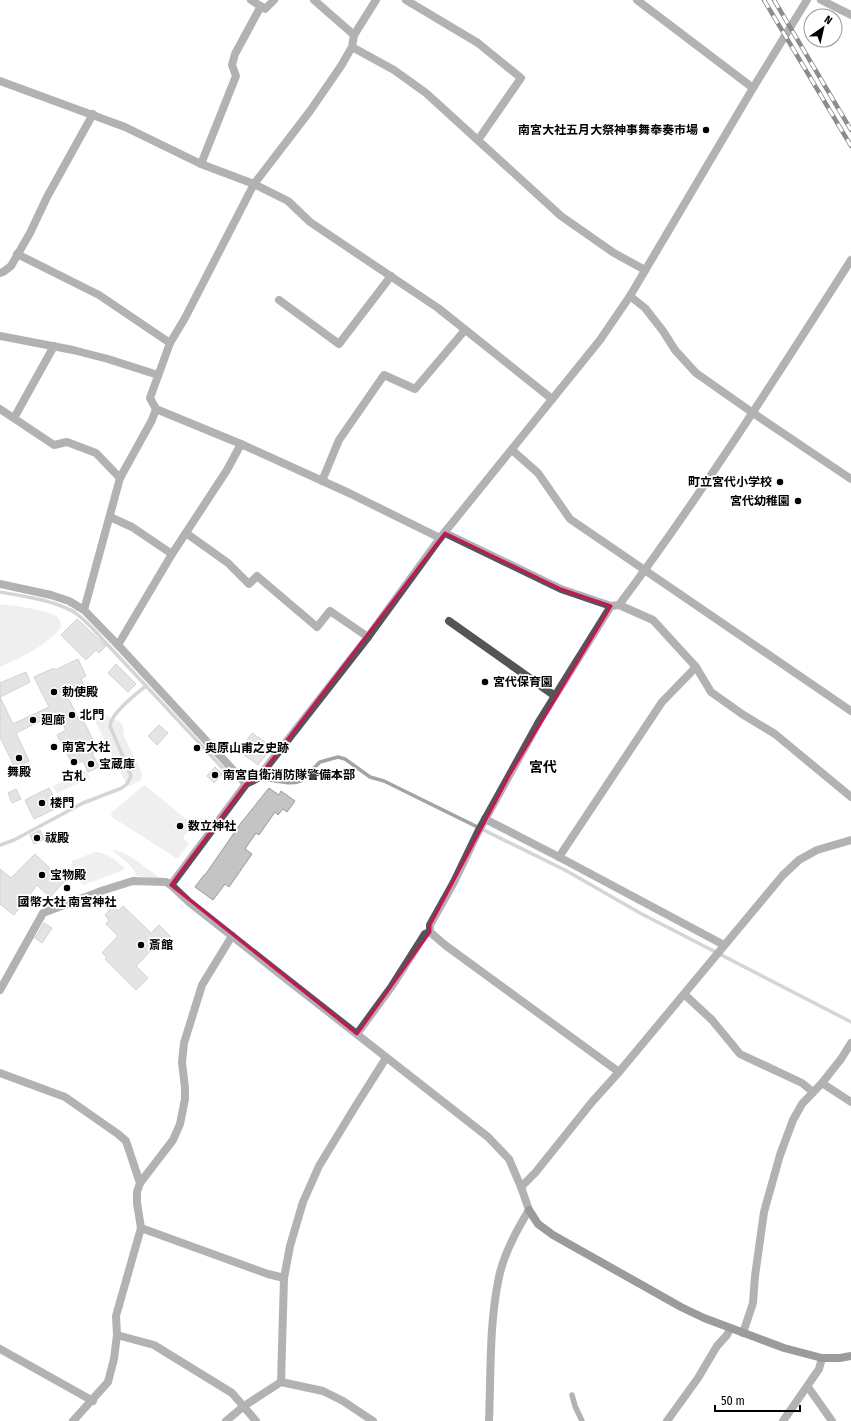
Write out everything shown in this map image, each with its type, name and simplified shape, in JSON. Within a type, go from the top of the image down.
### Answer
[{"type":"street","points":[[251,0],[265,9],[274,0]]},
{"type":"street","points":[[314,0],[354,35]]},
{"type":"street","points":[[376,0],[354,35],[352,47],[341,66],[310,111],[254,184],[185,318],[170,343],[150,398],[156,409],[241,444],[561,589],[653,620],[696,667],[711,692],[742,714],[775,734],[851,798]]},
{"type":"street","points":[[406,0],[478,43],[521,78],[478,140]]},
{"type":"street","points":[[637,0],[753,88]]},
{"type":"street","points":[[171,885],[246,784],[258,778],[368,637],[443,536],[600,340],[630,296],[807,0]]},
{"type":"street","points":[[821,0],[851,15]]},
{"type":"street","points":[[201,164],[236,76],[232,65],[235,54],[261,6]]},
{"type":"street","points":[[352,47],[394,70],[426,93],[561,216],[614,253],[645,270]]},
{"type":"street","points":[[0,81],[125,126],[201,164],[254,184],[288,201],[310,222],[438,308],[552,399]]},
{"type":"street","points":[[0,273],[11,266],[93,114]]},
{"type":"street","points":[[17,254],[99,295],[170,343]]},
{"type":"street","points":[[430,932],[430,925],[454,882],[478,832],[540,720],[555,696],[615,606],[645,571],[753,413],[851,260]]},
{"type":"street","points":[[279,300],[339,344],[391,276]]},
{"type":"street","points":[[630,296],[645,308],[663,331],[675,350],[696,373],[851,479]]},
{"type":"street","points":[[322,481],[339,440],[384,375],[415,389],[465,330]]},
{"type":"street","points":[[0,336],[54,346],[108,359],[158,375]]},
{"type":"street","points":[[14,418],[54,346]]},
{"type":"street","points":[[0,409],[54,445],[67,442],[96,453],[120,478]]},
{"type":"street","points":[[84,610],[120,478],[152,420],[156,409]]},
{"type":"street","points":[[118,645],[172,554],[227,470],[241,444]]},
{"type":"street","points":[[512,450],[538,473],[570,519],[851,711]]},
{"type":"street","points":[[110,517],[132,527],[172,554]]},
{"type":"street","points":[[186,533],[228,563],[249,584],[257,576],[317,627],[330,611],[368,637]]},
{"type":"street","points":[[0,584],[51,595],[69,601],[84,610],[246,784]]},
{"type":"street","points":[[448,621],[555,696]]},
{"type":"street","points":[[559,857],[662,702],[696,667]]},
{"type":"street","points":[[484,821],[559,857],[721,948]]},
{"type":"street","points":[[521,1187],[535,1173],[592,1102],[619,1072],[783,875],[799,860],[817,850],[851,840]]},
{"type":"street","points":[[0,990],[43,913],[104,890],[133,881],[166,882],[386,1058],[488,1137],[508,1159],[521,1187],[529,1210],[538,1224],[553,1235],[680,1307],[730,1329],[784,1348],[822,1358],[840,1358],[851,1356]]},
{"type":"street","points":[[357,1034],[392,986],[425,934],[430,932]]},
{"type":"street","points":[[430,932],[619,1072]]},
{"type":"street","points":[[73,1421],[108,1382],[114,1359],[117,1335],[116,1316],[141,1228],[137,1204],[137,1192],[140,1183],[173,1140],[180,1124],[185,1099],[182,1062],[184,1043],[202,985],[232,936]]},
{"type":"street","points":[[684,994],[712,1020],[740,1054],[802,1083],[813,1092]]},
{"type":"street","points":[[743,1334],[753,1303],[755,1276],[764,1212],[780,1155],[793,1120],[802,1104],[822,1083],[841,1059],[851,1043]]},
{"type":"street","points":[[282,1382],[284,1278],[290,1246],[303,1202],[319,1166],[386,1058]]},
{"type":"street","points":[[0,1073],[65,1097],[118,1134],[126,1141],[140,1183]]},
{"type":"street","points":[[822,1083],[851,1102]]},
{"type":"street","points":[[489,1421],[492,1320],[499,1276],[508,1249],[520,1224],[529,1210]]},
{"type":"street","points":[[141,1228],[261,1272],[284,1278]]},
{"type":"street","points":[[667,1421],[698,1378],[717,1346],[728,1335],[730,1329]]},
{"type":"street","points":[[117,1335],[154,1346],[232,1393],[256,1421]]},
{"type":"street","points":[[0,1349],[92,1401]]},
{"type":"street","points":[[783,1421],[808,1387],[819,1369],[822,1358]]},
{"type":"street","points":[[226,1421],[244,1406],[282,1382],[323,1391],[343,1401],[373,1421]]},
{"type":"street","points":[[808,1387],[832,1421]]},
{"type":"lane","points":[[572,1395],[582,1421]]},
{"type":"highlighted area","points":[[445,533],[561,589],[611,606],[510,774],[430,925],[430,932],[357,1034],[171,885],[246,784],[258,778]]},
{"type":"shaded area","points":[[0,604],[45,611],[58,618],[61,628],[33,651],[0,667]]},
{"type":"shaded area","points":[[96,714],[107,716],[121,722],[124,736],[142,773],[141,780],[130,786],[126,783],[93,717]]},
{"type":"shaded area","points":[[86,770],[90,778],[57,793],[53,786]]},
{"type":"shaded area","points":[[143,786],[146,786],[192,824],[183,838],[189,844],[179,857],[176,858],[112,817],[111,813]]},
{"type":"shaded area","points":[[113,850],[119,851],[131,857],[161,879],[137,876],[130,866]]},
{"type":"shaded area","points":[[95,852],[111,857],[124,868],[124,870],[83,885],[71,865],[72,861]]},
{"type":"building","points":[[77,619],[106,646],[99,653],[96,650],[86,660],[61,635]]},
{"type":"building","points":[[78,659],[86,676],[81,679],[85,688],[73,694],[64,689],[80,722],[83,720],[96,746],[92,748],[94,752],[92,753],[99,767],[88,772],[83,761],[73,765],[57,735],[66,730],[58,714],[16,733],[29,761],[15,768],[0,737],[0,697],[13,724],[49,707],[34,677],[54,668],[55,670]]},
{"type":"building","points":[[116,664],[136,684],[128,692],[108,673]]},
{"type":"building","points":[[26,672],[30,682],[0,697],[0,683]]},
{"type":"building","points":[[159,725],[168,733],[157,745],[148,736]]},
{"type":"building","points":[[252,733],[272,747],[258,765],[239,751]]},
{"type":"building","name":"南宮自衛消防隊警備本部","points":[[215,767],[222,774],[214,783],[207,776]]},
{"type":"building","name":"楼門","points":[[49,788],[59,807],[34,819],[25,800]]},
{"type":"building","points":[[269,788],[279,795],[281,791],[295,801],[287,812],[283,809],[278,815],[275,812],[259,835],[256,833],[245,849],[252,854],[229,887],[225,884],[213,900],[195,887],[241,823]]},
{"type":"building","points":[[16,789],[21,799],[12,803],[8,793]]},
{"type":"building","name":"祓殿","points":[[40,830],[44,839],[34,844],[30,835]]},
{"type":"building","points":[[35,854],[64,882],[50,897],[37,885],[14,915],[0,904],[0,869],[11,878]]},
{"type":"building","name":"斎館","points":[[113,906],[118,911],[123,906],[151,933],[159,925],[171,937],[160,948],[157,944],[136,966],[148,978],[136,990],[105,959],[107,957],[102,953],[118,936],[106,924],[109,920],[105,915]]},
{"type":"building","points":[[44,923],[52,928],[42,943],[35,938]]},
{"type":"waterway","points":[[0,592],[51,602],[77,614],[93,629],[229,775],[232,775]]},
{"type":"waterway","points":[[0,845],[14,840],[83,803],[122,788],[127,784],[131,776],[110,726],[111,721],[119,710],[146,686]]},
{"type":"waterway","points":[[269,780],[290,783],[301,781],[320,762],[338,757],[345,759],[370,777],[384,781],[565,870],[640,913],[851,1022]]},
{"type":"railway","points":[[764,0],[851,146]]},
{"type":"railway","points":[[774,0],[851,130]]},
{"type":"place","name":"南宮大社五月大祭神事舞奉奏市場","points":[[706,130]]},
{"type":"place","name":"町立宮代小学校","points":[[780,482]]},
{"type":"place","name":"宮代幼稚園","points":[[798,501]]},
{"type":"place","name":"宮代保育園","points":[[485,682]]},
{"type":"place","name":"勅使殿","points":[[54,692]]},
{"type":"place","name":"北門","points":[[72,715]]},
{"type":"place","name":"廻廊","points":[[33,720]]},
{"type":"place","name":"南宮大社","points":[[54,747]]},
{"type":"place","name":"奥原山甫之史跡","points":[[197,748]]},
{"type":"place","name":"舞殿","points":[[19,758]]},
{"type":"place","name":"古札","points":[[74,762]]},
{"type":"place","name":"宝蔵庫","points":[[91,764]]},
{"type":"place","name":"南宮自衛消防隊警備本部","points":[[215,775]]},
{"type":"place","name":"楼門","points":[[42,803]]},
{"type":"place","name":"数立神社","points":[[180,826]]},
{"type":"place","name":"祓殿","points":[[37,838]]},
{"type":"place","name":"宝物殿","points":[[42,875]]},
{"type":"place","name":"國幣大社 南宮神社","points":[[67,888]]},
{"type":"place","name":"斎館","points":[[141,945]]},
{"type":"district","name":"宮代","points":[[543,767]]}]
